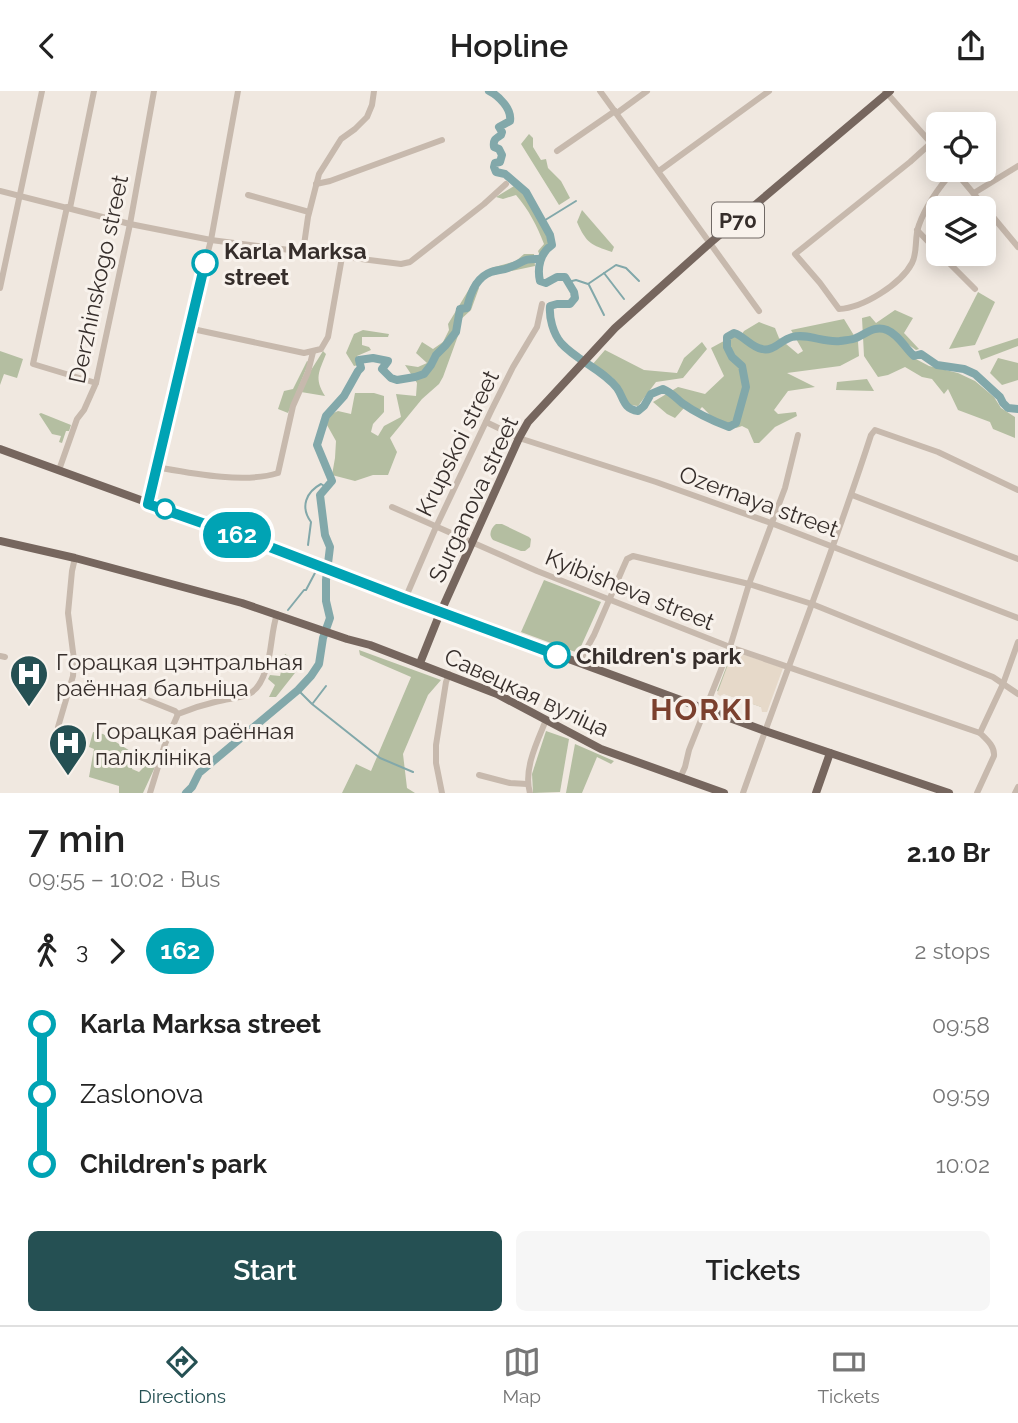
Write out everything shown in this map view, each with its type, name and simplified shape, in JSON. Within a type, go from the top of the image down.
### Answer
[{"type":"main road","name":"Р70","points":[[710,243],[888,92]]},
{"type":"main road","name":"Surganova street","points":[[420,663],[528,422],[615,328],[710,243]]},
{"type":"main road","points":[[0,449],[765,731],[949,793]]},
{"type":"main road","name":"Савецкая вуліца","points":[[0,541],[75,558],[242,603],[420,663],[497,694],[601,749],[724,793]]},
{"type":"main road","points":[[816,793],[830,754]]},
{"type":"street","points":[[0,288],[42,91]]},
{"type":"street","points":[[94,91],[33,364],[96,383]]},
{"type":"street","name":"Derzhinskogo street","points":[[59,470],[77,419],[96,383],[155,91]]},
{"type":"street","points":[[148,504],[211,240],[238,91]]},
{"type":"street","points":[[303,252],[309,212],[319,174],[341,139],[368,117],[374,91]]},
{"type":"street","points":[[600,91],[760,311]]},
{"type":"street","points":[[557,151],[647,91]]},
{"type":"street","points":[[659,171],[769,91]]},
{"type":"street","points":[[888,92],[926,137]]},
{"type":"street","points":[[316,184],[442,140]]},
{"type":"street","points":[[926,148],[796,254],[839,309],[874,297],[894,283],[912,264],[918,226],[943,182]]},
{"type":"street","points":[[974,193],[1018,166]]},
{"type":"street","points":[[964,182],[1018,247]]},
{"type":"street","points":[[0,191],[130,224],[211,240],[401,264],[410,261],[506,184]]},
{"type":"street","points":[[248,194],[309,212]]},
{"type":"street","points":[[918,230],[926,239]]},
{"type":"street","points":[[188,328],[290,351],[304,353],[321,349],[328,337],[342,257]]},
{"type":"street","points":[[952,266],[975,289]]},
{"type":"street","name":"Krupskoi street","points":[[405,599],[486,422],[513,367],[537,327],[542,304]]},
{"type":"street","points":[[156,467],[234,477],[278,473],[293,406],[308,372],[313,352]]},
{"type":"street","name":"Ozernaya street","points":[[486,422],[519,438],[656,482],[834,546],[1018,618]]},
{"type":"street","points":[[743,793],[834,546],[871,435],[876,430],[938,452],[1018,490]]},
{"type":"street","points":[[680,778],[730,647],[749,584],[785,488],[798,435]]},
{"type":"street","points":[[852,495],[1018,559]]},
{"type":"street","name":"Kyibisheva street","points":[[392,507],[544,573],[730,647],[980,733]]},
{"type":"street","points":[[582,657],[627,559],[633,556],[749,584],[812,604],[993,677],[1018,694]]},
{"type":"street","points":[[58,727],[73,676],[74,660],[68,613],[75,558]]},
{"type":"street","points":[[177,714],[218,701],[240,698],[259,686],[271,651],[271,633],[277,614]]},
{"type":"street","points":[[977,793],[995,752],[980,733],[1003,684],[1018,642]]},
{"type":"street","points":[[442,793],[436,763],[436,745],[449,674]]},
{"type":"street","points":[[118,688],[177,714]]},
{"type":"street","points":[[150,793],[177,714]]},
{"type":"street","points":[[530,793],[527,784],[529,770],[546,720]]},
{"type":"street","points":[[480,775],[510,783],[527,784]]},
{"type":"street","points":[[1015,793],[1018,787]]},
{"type":"green space","points":[[529,134],[541,160],[546,159],[548,168],[561,181],[570,198],[559,205],[521,144]]},
{"type":"green space","points":[[514,186],[524,193],[549,237],[550,244],[540,256],[538,251],[544,244],[521,201],[516,195],[503,199],[496,197]]},
{"type":"green space","points":[[582,210],[614,247],[612,252],[594,245],[583,235],[577,222]]},
{"type":"green space","points":[[524,254],[534,254],[535,266],[493,275],[491,268],[516,261]]},
{"type":"green space","points":[[474,281],[479,288],[471,310],[459,321],[459,333],[443,377],[390,438],[397,452],[388,475],[373,475],[355,481],[332,475],[336,441],[327,425],[329,415],[338,411],[351,414],[355,393],[374,393],[384,396],[384,412],[373,424],[371,432],[378,436],[384,426],[401,417],[396,394],[416,396],[417,383],[405,365],[418,367],[427,363],[416,353],[422,342],[433,349],[443,342],[449,330],[448,324]]},
{"type":"green space","points":[[978,292],[995,302],[975,345],[949,349]]},
{"type":"green space","points":[[895,310],[913,318],[904,333],[919,349],[916,350],[905,342],[902,344],[914,358],[929,366],[958,373],[975,381],[994,397],[1001,408],[1015,417],[1015,438],[993,429],[990,422],[958,410],[948,389],[944,394],[932,379],[922,377],[905,367],[878,377],[864,356],[862,318],[870,316],[876,323]]},
{"type":"green space","points":[[844,319],[858,342],[859,356],[840,366],[787,373],[815,387],[788,391],[774,410],[778,414],[796,412],[797,416],[775,427],[759,443],[754,443],[748,429],[742,426],[724,427],[702,407],[695,415],[684,408],[675,418],[653,402],[678,387],[705,394],[724,376],[711,348],[733,336],[740,337],[744,331],[759,322],[775,328],[779,338],[798,354],[803,351],[791,330]]},
{"type":"green space","points":[[363,330],[389,334],[388,337],[362,337],[362,345],[371,350],[357,356],[358,365],[354,366],[346,353],[354,334]]},
{"type":"green space","points":[[1018,338],[1018,346],[981,360],[978,351]]},
{"type":"green space","points":[[702,342],[707,349],[683,378],[656,382],[638,406],[629,405],[613,378],[592,365],[605,350],[644,370],[677,373],[684,358]]},
{"type":"green space","points":[[0,351],[23,359],[17,378],[4,374],[0,385]]},
{"type":"green space","points":[[323,351],[326,354],[319,380],[325,396],[301,392],[308,375]]},
{"type":"green space","points":[[998,358],[1018,363],[1018,380],[1002,385],[990,373]]},
{"type":"green space","points":[[307,361],[309,362],[288,413],[278,409],[284,391],[293,389]]},
{"type":"green space","points":[[867,379],[874,391],[836,390],[837,382]]},
{"type":"green space","points":[[39,414],[71,425],[62,443],[59,442],[61,436],[52,434]]},
{"type":"green space","points":[[496,524],[502,524],[529,537],[530,547],[521,551],[493,540],[491,532]]},
{"type":"green space","points":[[544,580],[601,602],[578,653],[521,632]]},
{"type":"green space","points":[[359,650],[441,680],[428,695],[403,754],[407,788],[415,793],[342,793],[356,764],[371,771],[411,677],[360,655]]},
{"type":"green space","points":[[732,652],[782,669],[767,709],[717,691]]},
{"type":"green space","points":[[285,654],[302,664],[276,697],[269,697],[275,685],[268,679],[270,675],[280,676]]},
{"type":"green space","points":[[546,731],[569,739],[560,792],[533,793],[532,774]]},
{"type":"green space","points":[[93,732],[103,734],[135,754],[132,769],[139,772],[145,766],[155,767],[143,793],[119,793],[119,786],[89,777],[94,749],[89,747]]},
{"type":"green space","points":[[575,744],[614,761],[611,764],[597,757],[582,793],[566,793]]},
{"type":"shaded area","points":[[733,651],[783,668],[767,712],[762,712],[761,707],[717,694]]},
{"type":"waterway","points":[[489,91],[504,103],[510,116],[510,121],[499,127],[501,135],[494,141],[494,147],[499,149],[502,155],[500,162],[495,163],[496,172],[505,174],[526,192],[550,235],[552,245],[540,261],[540,281],[546,283],[557,277],[565,277],[574,292],[575,298],[570,304],[550,306],[556,335],[574,355],[611,381],[629,408],[638,411],[651,394],[663,389],[693,410],[729,427],[736,423],[746,387],[742,366],[732,357],[727,347],[727,337],[734,333],[754,346],[766,349],[792,337],[840,341],[854,339],[879,328],[895,335],[914,356],[921,354],[937,365],[964,369],[975,374],[1008,408],[1018,409]]},
{"type":"waterway","points":[[542,222],[576,201]]},
{"type":"waterway","points":[[186,793],[199,773],[298,690],[319,664],[323,638],[330,618],[326,601],[330,547],[325,535],[320,495],[332,481],[317,445],[326,416],[344,396],[361,368],[359,360],[373,358],[388,361],[382,369],[397,380],[424,374],[456,332],[460,309],[467,308],[472,292],[486,274],[526,260],[540,259]]},
{"type":"waterway","points":[[568,282],[576,280],[588,284],[616,265],[626,268],[639,281]]},
{"type":"waterway","points":[[604,273],[624,299]]},
{"type":"waterway","points":[[589,285],[604,315]]},
{"type":"waterway","points":[[308,545],[311,522],[306,511],[306,500],[316,487],[321,484],[326,487]]},
{"type":"waterway","points":[[288,610],[306,590],[320,568]]},
{"type":"waterway","points":[[313,703],[326,686]]},
{"type":"waterway","points":[[298,690],[380,758],[413,772]]},
{"type":"bus line","name":"162","points":[[205,263],[148,504],[557,655]]},
{"type":"place","name":"Karla Marksa street","points":[[205,263]]},
{"type":"place","name":"Children's park","points":[[557,655]]},
{"type":"place","name":"Горацкая цэнтральная раённая бальніца","points":[[29,708]]},
{"type":"place","name":"Горацкая раённая паліклініка","points":[[68,777]]},
{"type":"district","name":"HORKI","points":[[702,709]]}]
